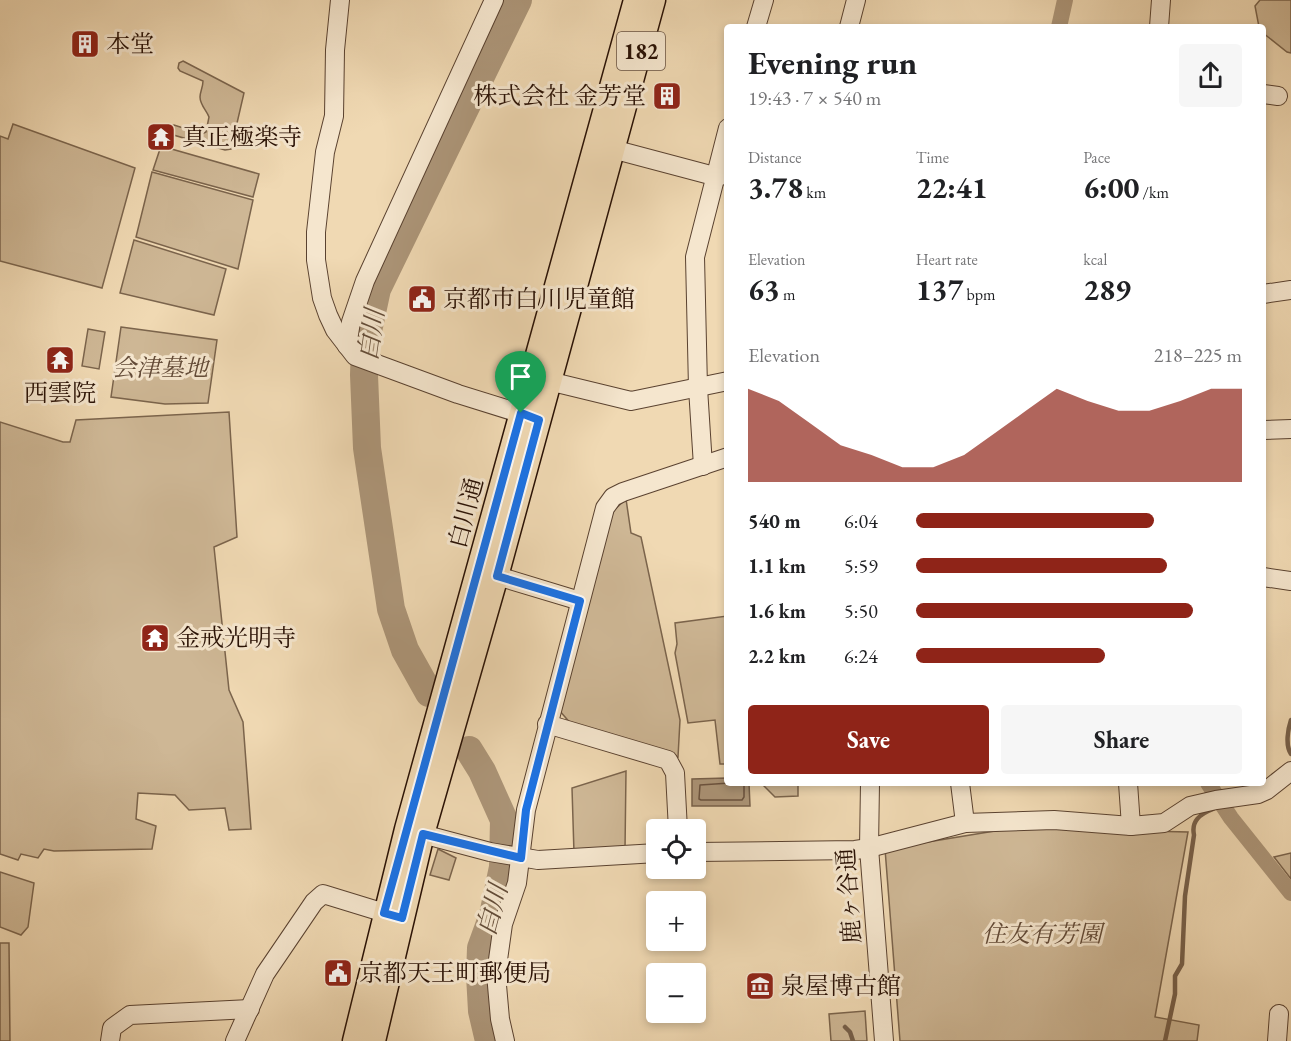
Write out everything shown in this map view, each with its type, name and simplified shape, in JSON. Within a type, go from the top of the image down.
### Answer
[{"type":"main road","name":"白川通","points":[[530,416],[550,380],[605,147],[635,0]]},
{"type":"main road","name":"白川通","points":[[354,1041],[393,915],[605,147],[654,0]]},
{"type":"main road","name":"白川通","points":[[374,1041],[393,915]]},
{"type":"street","points":[[340,0],[334,116],[323,173],[316,232],[316,260],[322,298],[328,315],[357,355],[458,394],[530,416]]},
{"type":"street","points":[[357,355],[351,322],[365,281],[494,0]]},
{"type":"street","points":[[757,24],[764,0]]},
{"type":"street","points":[[850,24],[856,0]]},
{"type":"street","points":[[1159,24],[1161,0]]},
{"type":"street","points":[[605,147],[721,175]]},
{"type":"street","points":[[703,466],[698,388],[695,257],[721,175],[724,155]]},
{"type":"street","points":[[1266,294],[1291,290]]},
{"type":"street","points":[[550,380],[631,401],[724,382]]},
{"type":"street","points":[[1266,430],[1291,429]]},
{"type":"street","points":[[505,1041],[500,1019],[496,974],[503,924],[517,883],[517,857],[547,724],[605,508],[613,497],[638,486],[724,458]]},
{"type":"street","points":[[488,573],[580,601]]},
{"type":"street","points":[[1266,578],[1291,581]]},
{"type":"street","points":[[547,724],[668,760],[675,773],[677,819]]},
{"type":"street","points":[[706,852],[868,848],[965,823],[1054,820],[1131,826],[1164,823],[1190,806],[1258,794],[1267,790],[1291,771]]},
{"type":"street","name":"鹿ヶ谷通","points":[[870,786],[868,848],[884,1041]]},
{"type":"street","points":[[960,786],[965,823]]},
{"type":"street","points":[[1128,786],[1131,826]]},
{"type":"street","points":[[415,832],[490,852],[538,860],[646,854]]},
{"type":"street","points":[[235,1041],[266,974],[314,902],[324,894],[393,915]]},
{"type":"street","points":[[110,1041],[112,1028],[130,1015],[250,1009]]},
{"type":"street","points":[[1276,1041],[1279,1014]]},
{"type":"green space","points":[[1260,0],[1291,0],[1291,53],[1266,35],[1266,24],[1258,24],[1255,6]]},
{"type":"green space","points":[[183,61],[244,93],[231,149],[225,150],[170,134],[168,131],[170,126],[174,125],[202,134],[206,132],[209,117],[200,97],[203,81],[180,71],[179,63]]},
{"type":"green space","points":[[13,124],[135,168],[102,288],[0,261],[0,136],[8,139]]},
{"type":"green space","points":[[161,146],[259,174],[253,197],[153,170]]},
{"type":"green space","points":[[152,172],[253,200],[238,269],[136,237]]},
{"type":"green space","points":[[134,240],[226,269],[214,315],[120,293]]},
{"type":"green space","name":"会津墓地","points":[[121,327],[217,340],[208,403],[165,404],[111,397]]},
{"type":"green space","points":[[88,329],[105,332],[99,369],[82,366]]},
{"type":"green space","points":[[229,412],[237,537],[214,547],[229,690],[243,722],[251,829],[229,830],[225,808],[189,810],[175,795],[138,793],[136,819],[156,826],[152,849],[54,851],[44,849],[38,858],[21,854],[18,860],[0,854],[0,422],[63,442],[70,442],[76,420]]},
{"type":"green space","points":[[626,499],[631,533],[641,537],[680,720],[678,757],[572,725],[559,710],[612,512]]},
{"type":"green space","points":[[724,616],[724,764],[720,764],[715,720],[688,723],[675,653],[677,644],[675,623]]},
{"type":"green space","points":[[626,771],[625,850],[574,853],[572,788]]},
{"type":"green space","points":[[764,786],[798,786],[798,796],[775,797]]},
{"type":"green space","name":"住友有芳園","points":[[1013,828],[1188,832],[1155,1017],[1199,1025],[1197,1041],[900,1041],[885,849]]},
{"type":"green space","points":[[438,849],[456,858],[449,880],[430,875]]},
{"type":"green space","points":[[1291,853],[1291,879],[1274,857]]},
{"type":"green space","points":[[0,872],[34,883],[28,927],[21,935],[0,927]]},
{"type":"green space","points":[[0,943],[9,943],[10,1041],[0,1041]]},
{"type":"green space","points":[[865,1011],[867,1041],[831,1041],[829,1014]]},
{"type":"water","points":[[724,778],[724,786],[749,786],[750,806],[692,806],[692,779]]},
{"type":"waterway","name":"白川","points":[[429,693],[405,650],[391,609],[367,448],[365,345],[377,289],[518,0]]},
{"type":"waterway","points":[[1060,24],[1065,0]]},
{"type":"waterway","points":[[1291,720],[1288,732],[1291,754]]},
{"type":"waterway","name":"白川","points":[[469,750],[482,771],[504,820],[503,867],[493,915],[481,948],[482,1011],[489,1041]]},
{"type":"waterway","points":[[1210,786],[1231,818],[1291,893]]},
{"type":"waterway","points":[[1165,1041],[1175,994],[1175,976],[1182,964],[1185,896],[1193,830],[1200,816],[1213,809]]},
{"type":"waterway","points":[[845,1027],[850,1032],[853,1041]]},
{"type":"place","name":"本堂","points":[[85,44]]},
{"type":"place","name":"株式会社 金芳堂","points":[[667,96]]},
{"type":"place","name":"真正極楽寺","points":[[161,137]]},
{"type":"place","name":"京都市白川児童館","points":[[422,299]]},
{"type":"place","name":"西雲院","points":[[60,360]]},
{"type":"place","name":"金戒光明寺","points":[[155,638]]},
{"type":"place","name":"京都天王町郵便局","points":[[338,973]]},
{"type":"place","name":"泉屋博古館","points":[[760,986]]},
{"type":"route","points":[[521,413],[539,420],[497,576],[580,601],[526,810],[521,858],[423,834],[402,918],[384,913],[521,413]]}]
